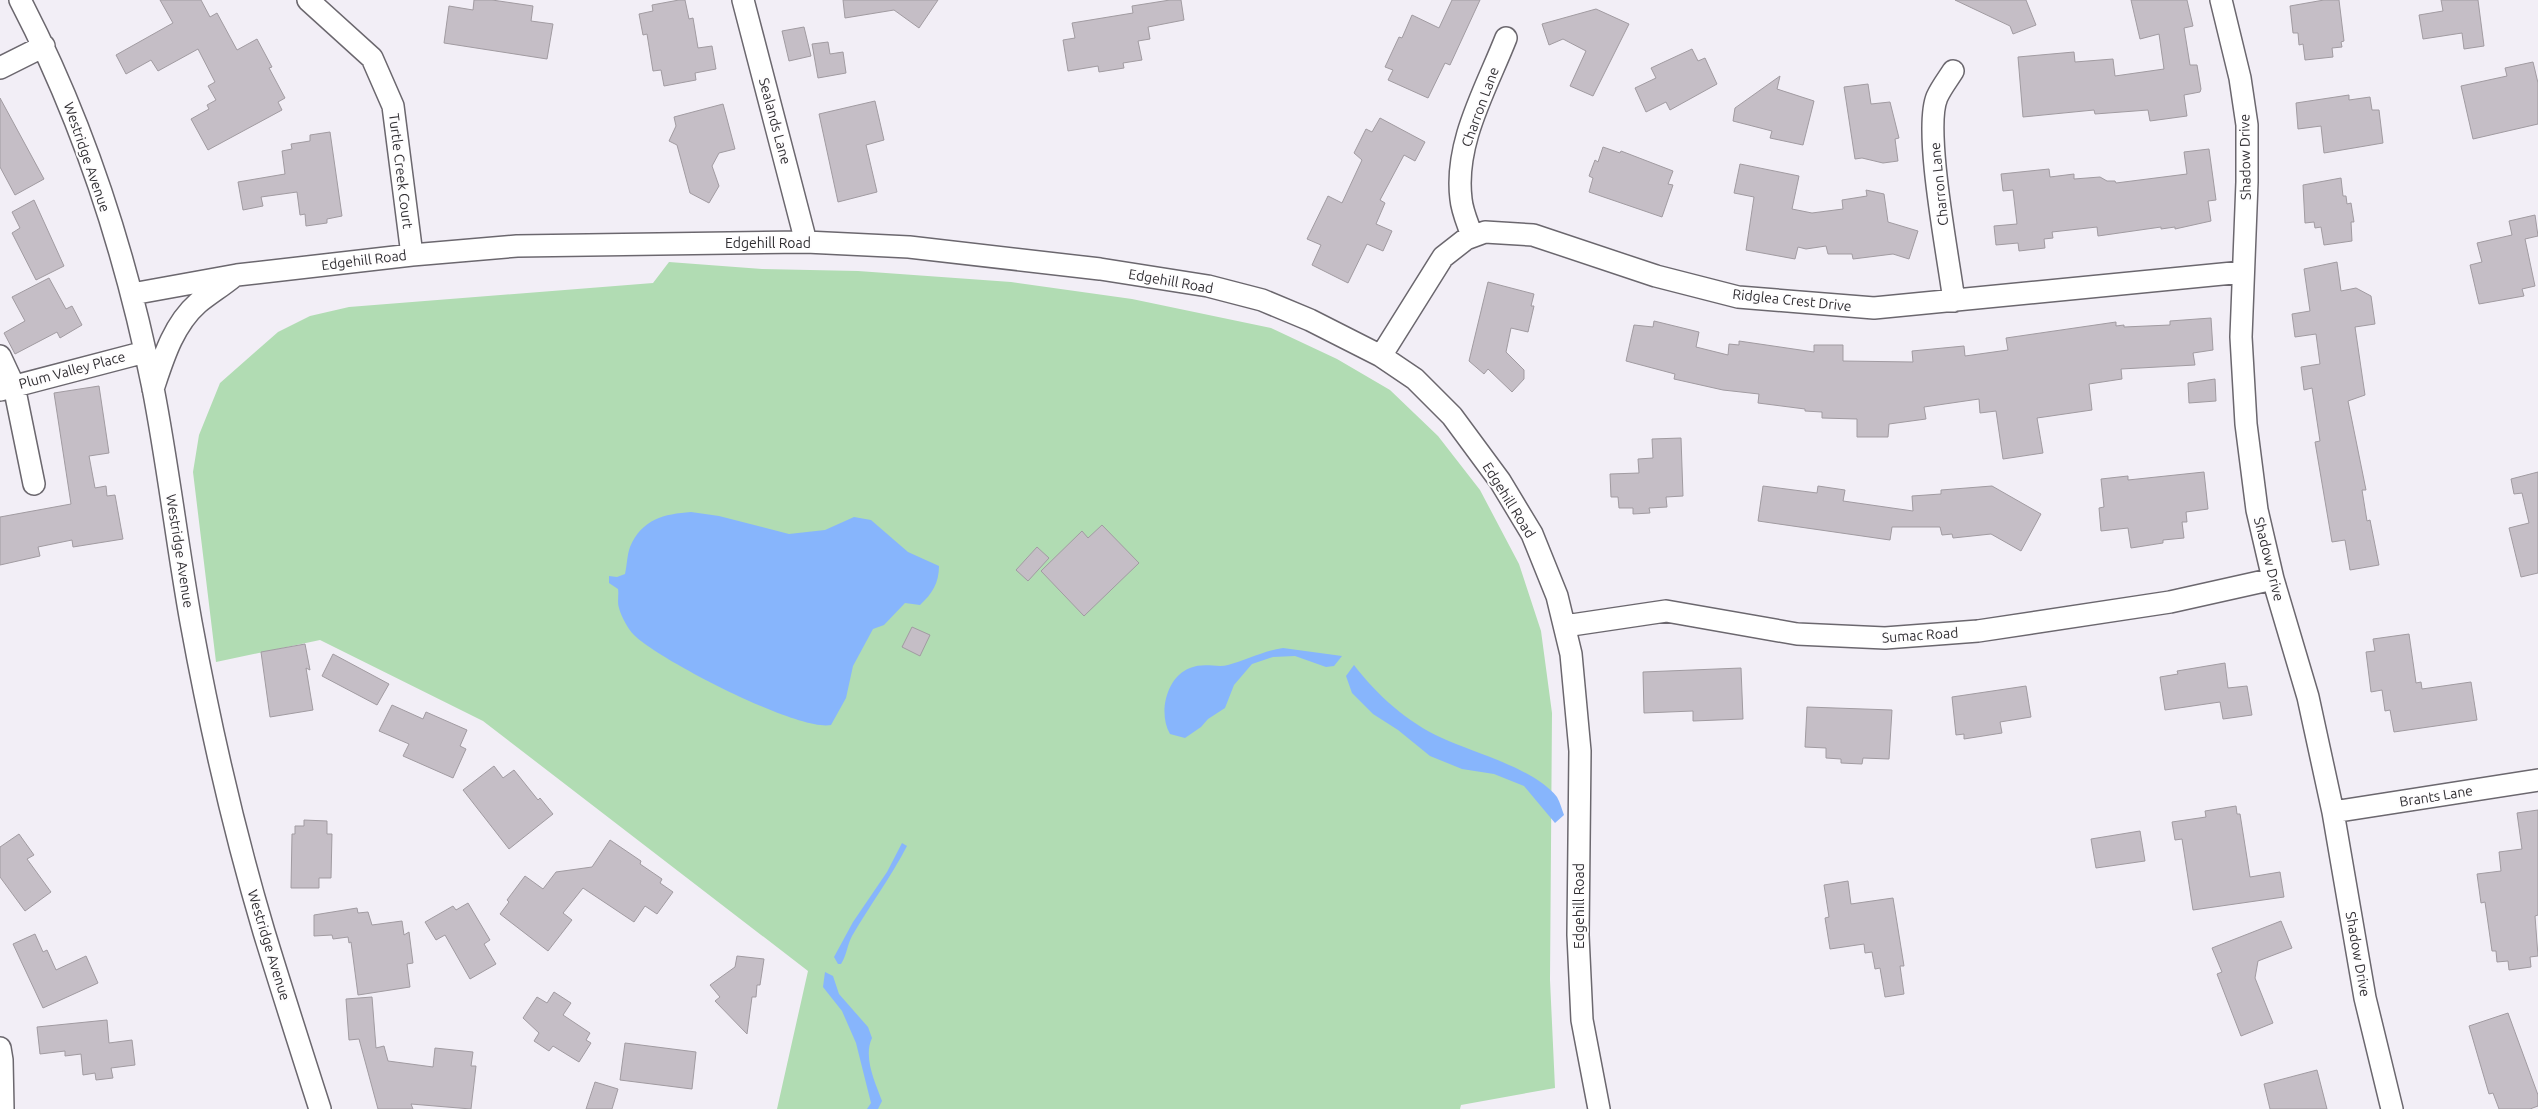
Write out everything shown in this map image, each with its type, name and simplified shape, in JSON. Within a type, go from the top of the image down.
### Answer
[{"type":"street","name":"Westridge Avenue","points":[[20,0],[44,46],[84,140],[132,294],[153,390],[191,622],[230,804],[263,930],[320,1109]]},
{"type":"street","name":"Turtle Creek Court","points":[[308,0],[372,58],[393,106],[412,254]]},
{"type":"street","name":"Sealands Lane","points":[[743,0],[806,242]]},
{"type":"street","name":"Shadow Drive","points":[[2221,0],[2240,78],[2247,125],[2247,182],[2241,337],[2246,424],[2257,510],[2273,579],[2308,697],[2333,812],[2365,998],[2392,1109]]},
{"type":"street","name":"Charron Lane","points":[[1472,236],[1461,200],[1461,162],[1467,135],[1506,38]]},
{"type":"street","points":[[0,68],[44,46]]},
{"type":"street","name":"Charron Lane","points":[[1953,71],[1936,98],[1933,121],[1937,180],[1954,301]]},
{"type":"street","name":"Ridglea Crest Drive","points":[[1381,356],[1443,257],[1472,236],[1485,232],[1533,234],[1656,276],[1738,297],[1874,308],[2243,272]]},
{"type":"street","name":"Edgehill Road","points":[[132,294],[237,275],[412,254],[517,246],[806,242],[909,247],[1100,268],[1208,286],[1262,300],[1310,320],[1381,356],[1415,379],[1452,416],[1500,481],[1532,534],[1558,596],[1570,654],[1580,751],[1578,935],[1582,1020],[1599,1109]]},
{"type":"street","points":[[153,390],[166,350],[179,326],[197,304],[237,275]]},
{"type":"street","name":"Plum Valley Place","points":[[7,388],[145,352]]},
{"type":"street","points":[[0,356],[34,484]]},
{"type":"street","name":"Sumac Road","points":[[1565,626],[1666,611],[1796,634],[1885,638],[1978,631],[2161,603],[2273,579]]},
{"type":"street","name":"Brants Lane","points":[[2333,812],[2538,780]]},
{"type":"street","points":[[0,1048],[3,1109]]},
{"type":"green space","points":[[669,262],[762,269],[858,271],[1011,282],[1132,299],[1271,328],[1337,359],[1390,390],[1438,436],[1480,490],[1519,564],[1541,631],[1552,713],[1550,980],[1555,1088],[1461,1105],[1460,1109],[777,1109],[808,971],[483,721],[320,640],[216,662],[193,472],[199,435],[220,383],[278,332],[310,316],[349,307],[653,283]]},
{"type":"water","points":[[691,512],[719,516],[789,534],[825,530],[854,517],[871,520],[908,552],[939,566],[938,578],[928,597],[920,605],[905,603],[884,625],[873,629],[853,666],[846,698],[831,725],[814,724],[761,706],[730,692],[671,661],[648,646],[629,629],[618,606],[618,589],[609,583],[609,576],[617,577],[625,574],[630,547],[647,524],[672,514]]},
{"type":"water","points":[[1283,648],[1342,656],[1334,666],[1326,667],[1295,656],[1273,657],[1252,664],[1234,685],[1225,708],[1185,738],[1170,734],[1166,726],[1165,717],[1166,697],[1175,679],[1182,673],[1195,666],[1228,665]]},
{"type":"water","points":[[1354,665],[1372,687],[1394,707],[1429,732],[1503,762],[1547,787],[1557,797],[1564,815],[1555,823],[1524,786],[1494,774],[1462,769],[1430,756],[1398,730],[1373,714],[1352,693],[1346,676]]},
{"type":"water","points":[[902,843],[907,846],[852,936],[841,964],[838,964],[834,957],[853,922],[887,872]]},
{"type":"water","points":[[825,972],[833,976],[839,994],[868,1027],[872,1038],[869,1061],[882,1101],[878,1109],[867,1109],[871,1103],[856,1043],[842,1011],[823,987]]},
{"type":"building","points":[[160,0],[201,0],[210,17],[217,13],[237,50],[257,39],[272,67],[269,68],[285,98],[278,102],[282,110],[208,150],[191,119],[209,109],[207,105],[216,100],[208,86],[215,82],[198,49],[158,71],[151,60],[126,74],[116,55],[173,23]]},
{"type":"building","points":[[474,0],[492,0],[533,6],[531,21],[553,24],[547,59],[444,43],[449,6],[473,10]]},
{"type":"building","points":[[685,0],[689,19],[693,18],[698,48],[712,46],[716,69],[695,73],[696,80],[664,86],[661,70],[653,71],[647,34],[643,35],[639,14],[653,11],[652,5]]},
{"type":"building","points":[[843,0],[938,0],[919,28],[894,10],[845,18]]},
{"type":"building","points":[[1181,0],[1184,20],[1148,27],[1150,39],[1138,41],[1142,60],[1123,63],[1124,68],[1099,72],[1098,66],[1068,71],[1063,40],[1075,38],[1072,23],[1133,13],[1132,6]]},
{"type":"building","points":[[1452,0],[1480,0],[1450,65],[1445,63],[1428,98],[1388,80],[1393,70],[1385,67],[1399,37],[1402,38],[1412,15],[1439,28]]},
{"type":"building","points":[[1955,0],[2026,0],[2036,25],[2013,34],[2010,26]]},
{"type":"building","points":[[2131,0],[2187,0],[2193,26],[2184,28],[2190,65],[2197,65],[2201,89],[2200,92],[2184,95],[2187,116],[2150,121],[2148,110],[2095,114],[2094,110],[2023,117],[2018,57],[2074,52],[2075,62],[2113,59],[2115,76],[2164,69],[2159,34],[2140,39]]},
{"type":"building","points":[[2324,0],[2339,0],[2344,41],[2341,42],[2342,47],[2332,48],[2333,57],[2305,60],[2303,44],[2299,45],[2298,33],[2293,33],[2290,6]]},
{"type":"building","points":[[2441,0],[2478,0],[2484,46],[2464,49],[2462,33],[2423,39],[2419,15],[2443,11]]},
{"type":"building","points":[[1596,9],[1629,24],[1593,96],[1570,86],[1586,51],[1563,39],[1549,45],[1542,24]]},
{"type":"building","points":[[804,27],[811,56],[789,61],[782,31]]},
{"type":"building","points":[[828,42],[830,54],[843,52],[846,73],[818,78],[812,44]]},
{"type":"building","points":[[1692,49],[1698,61],[1705,58],[1717,84],[1670,110],[1666,102],[1646,112],[1635,88],[1656,78],[1651,68]]},
{"type":"building","points":[[2533,62],[2538,83],[2538,124],[2473,139],[2461,86],[2507,76],[2505,68]]},
{"type":"building","points":[[1780,76],[1777,89],[1814,101],[1803,145],[1770,138],[1772,131],[1733,121],[1735,108]]},
{"type":"building","points":[[1868,84],[1871,104],[1890,102],[1899,138],[1895,139],[1898,161],[1883,163],[1862,158],[1855,159],[1844,87]]},
{"type":"building","points":[[2349,95],[2349,100],[2370,97],[2372,110],[2379,110],[2383,143],[2324,153],[2321,126],[2298,129],[2296,103]]},
{"type":"building","points":[[0,98],[44,179],[15,195],[0,167]]},
{"type":"building","points":[[875,101],[884,140],[866,145],[877,192],[838,202],[819,114]]},
{"type":"building","points":[[723,104],[735,149],[719,153],[712,166],[719,186],[709,203],[690,193],[677,145],[669,141],[676,126],[674,117]]},
{"type":"building","points":[[1380,118],[1425,142],[1415,161],[1404,155],[1380,200],[1385,203],[1376,224],[1392,231],[1383,251],[1367,244],[1348,283],[1312,265],[1321,245],[1307,239],[1328,196],[1342,203],[1362,160],[1354,153],[1366,129],[1372,132]]},
{"type":"building","points":[[330,132],[342,216],[327,219],[327,223],[306,226],[305,214],[300,215],[297,192],[261,197],[263,206],[243,210],[238,182],[285,174],[282,151],[292,149],[291,144],[310,141],[310,135]]},
{"type":"building","points":[[1603,147],[1620,153],[1621,151],[1673,171],[1668,184],[1673,185],[1662,217],[1589,192],[1593,178],[1589,176],[1595,160],[1598,162]]},
{"type":"building","points":[[2209,149],[2216,200],[2208,201],[2211,221],[2175,229],[2175,227],[2161,229],[2161,227],[2098,236],[2097,227],[2052,232],[2053,238],[2044,239],[2045,248],[2019,251],[2018,243],[1996,245],[1994,226],[2017,224],[2013,190],[2003,191],[2001,174],[2049,169],[2050,177],[2074,174],[2074,179],[2100,177],[2107,181],[2115,181],[2116,183],[2187,174],[2184,152]]},
{"type":"building","points":[[1740,164],[1799,176],[1792,209],[1812,213],[1843,209],[1842,200],[1867,196],[1866,190],[1884,194],[1888,222],[1918,231],[1909,259],[1893,254],[1853,259],[1852,254],[1828,254],[1826,246],[1806,249],[1798,247],[1795,259],[1746,250],[1754,197],[1734,193]]},
{"type":"building","points":[[2341,178],[2343,196],[2346,196],[2347,204],[2351,203],[2354,222],[2351,222],[2352,241],[2324,245],[2321,227],[2315,228],[2314,222],[2305,223],[2303,185]]},
{"type":"building","points":[[34,200],[64,266],[36,280],[12,233],[20,228],[12,212]]},
{"type":"building","points":[[2535,215],[2538,236],[2525,239],[2535,286],[2522,289],[2524,296],[2479,304],[2470,265],[2482,262],[2477,243],[2512,235],[2509,221]]},
{"type":"building","points":[[2337,262],[2341,291],[2356,288],[2371,296],[2375,324],[2355,327],[2365,395],[2348,401],[2366,490],[2362,490],[2367,521],[2370,520],[2379,565],[2350,570],[2345,540],[2332,542],[2315,442],[2320,441],[2312,388],[2304,390],[2301,367],[2320,364],[2316,334],[2295,337],[2292,314],[2310,311],[2304,269]]},
{"type":"building","points":[[49,278],[66,309],[72,306],[82,325],[60,338],[57,332],[15,354],[4,333],[25,321],[12,297]]},
{"type":"building","points":[[1488,282],[1534,294],[1531,306],[1534,306],[1528,332],[1511,328],[1506,352],[1524,370],[1524,379],[1512,392],[1488,369],[1484,374],[1469,361]]},
{"type":"building","points":[[2211,318],[2213,350],[2193,353],[2195,365],[2121,369],[2122,379],[2089,384],[2092,410],[2037,418],[2043,453],[2003,459],[1996,411],[1980,413],[1979,399],[1924,407],[1926,419],[1889,424],[1888,437],[1857,437],[1857,419],[1822,418],[1822,412],[1758,403],[1759,394],[1723,390],[1674,379],[1675,374],[1626,361],[1634,325],[1653,327],[1654,321],[1699,332],[1696,347],[1728,355],[1729,344],[1739,345],[1739,341],[1814,352],[1814,345],[1843,345],[1843,361],[1913,362],[1912,351],[1964,346],[1965,356],[2008,350],[2006,338],[2116,322],[2116,326],[2124,325],[2124,327],[2170,325],[2170,321]]},
{"type":"building","points":[[2215,379],[2216,401],[2189,403],[2188,383]]},
{"type":"building","points":[[99,386],[109,453],[89,456],[95,488],[106,486],[107,496],[115,495],[123,539],[73,547],[72,540],[38,547],[40,556],[0,565],[0,517],[71,504],[54,393]]},
{"type":"building","points":[[1681,438],[1683,496],[1666,497],[1667,507],[1649,508],[1650,513],[1633,514],[1633,508],[1619,508],[1618,497],[1611,497],[1610,474],[1639,473],[1638,459],[1653,458],[1652,439]]},
{"type":"building","points":[[2204,472],[2208,509],[2186,512],[2187,522],[2182,522],[2184,538],[2163,540],[2163,543],[2131,548],[2128,528],[2101,531],[2099,508],[2104,507],[2101,479],[2128,476],[2128,480]]},
{"type":"building","points":[[2538,472],[2538,573],[2521,577],[2509,528],[2529,523],[2522,493],[2514,494],[2511,479]]},
{"type":"building","points":[[1763,486],[1817,493],[1818,486],[1845,490],[1843,501],[1913,511],[1912,496],[1941,494],[1941,490],[1992,486],[2041,514],[2021,551],[1991,534],[1953,538],[1952,534],[1942,535],[1940,527],[1892,527],[1890,540],[1758,521]]},
{"type":"building","points":[[1102,525],[1139,563],[1084,616],[1041,571],[1082,531],[1088,538]]},
{"type":"building","points":[[1037,547],[1049,558],[1028,581],[1016,570]]},
{"type":"building","points":[[912,627],[930,635],[920,656],[902,647]]},
{"type":"building","points":[[2409,634],[2416,683],[2421,682],[2422,689],[2471,682],[2477,720],[2394,732],[2390,710],[2385,711],[2382,690],[2371,692],[2366,652],[2375,651],[2373,639]]},
{"type":"building","points":[[305,644],[310,670],[306,668],[313,710],[270,717],[261,652]]},
{"type":"building","points":[[333,654],[389,684],[377,705],[322,676]]},
{"type":"building","points":[[2225,663],[2228,688],[2247,686],[2252,715],[2223,719],[2220,702],[2165,710],[2160,677],[2178,674],[2177,671]]},
{"type":"building","points":[[1741,668],[1743,719],[1693,721],[1693,711],[1644,713],[1643,672]]},
{"type":"building","points":[[2026,686],[2031,717],[2000,722],[2002,733],[1964,739],[1964,734],[1956,735],[1952,697]]},
{"type":"building","points":[[392,705],[423,719],[426,712],[467,730],[460,746],[466,749],[453,778],[403,756],[409,744],[379,731]]},
{"type":"building","points":[[1807,707],[1892,710],[1889,759],[1863,758],[1862,764],[1841,763],[1841,759],[1826,758],[1826,748],[1805,747]]},
{"type":"building","points":[[494,766],[503,778],[514,770],[538,800],[540,798],[553,814],[509,849],[463,790]]},
{"type":"building","points":[[2236,806],[2237,814],[2240,814],[2250,877],[2280,872],[2284,897],[2193,910],[2182,839],[2175,840],[2172,822],[2206,817],[2205,811]]},
{"type":"building","points":[[2538,810],[2538,915],[2535,916],[2538,956],[2530,957],[2531,967],[2509,970],[2508,961],[2497,962],[2496,951],[2492,951],[2485,902],[2481,903],[2477,874],[2501,871],[2499,852],[2522,849],[2517,813]]},
{"type":"building","points":[[304,820],[327,821],[327,834],[332,834],[331,878],[319,878],[319,888],[291,888],[292,834],[295,834],[295,826],[304,826]]},
{"type":"building","points":[[2140,831],[2145,861],[2096,868],[2091,839]]},
{"type":"building","points":[[19,834],[34,855],[27,859],[51,892],[25,911],[0,877],[0,847]]},
{"type":"building","points":[[610,840],[641,861],[640,864],[662,879],[660,883],[673,892],[657,914],[645,906],[634,922],[583,888],[563,913],[572,920],[548,951],[500,914],[509,902],[507,900],[525,876],[543,889],[556,872],[592,867]]},
{"type":"building","points":[[1848,881],[1851,904],[1893,898],[1904,966],[1900,966],[1904,994],[1885,997],[1880,968],[1875,969],[1872,952],[1865,953],[1864,944],[1830,949],[1825,918],[1829,917],[1824,885]]},
{"type":"building","points":[[468,903],[490,940],[484,944],[496,964],[470,979],[445,935],[436,940],[425,922],[453,906],[456,910]]},
{"type":"building","points":[[357,908],[358,913],[368,912],[372,925],[402,921],[404,935],[409,932],[413,963],[407,964],[410,987],[358,995],[351,942],[349,943],[348,937],[333,939],[332,935],[314,936],[314,915]]},
{"type":"building","points":[[2281,921],[2292,948],[2258,961],[2255,978],[2273,1023],[2241,1036],[2217,974],[2222,972],[2212,948]]},
{"type":"building","points":[[35,934],[43,952],[47,950],[56,970],[86,956],[98,983],[43,1008],[13,944]]},
{"type":"building","points":[[737,956],[764,959],[760,985],[757,985],[756,997],[752,997],[747,1034],[715,1001],[720,997],[710,985],[735,967]]},
{"type":"building","points":[[554,992],[571,1003],[563,1015],[590,1033],[586,1040],[591,1043],[579,1062],[553,1046],[549,1051],[534,1041],[539,1033],[523,1018],[537,997],[547,1003]]},
{"type":"building","points":[[372,997],[376,1048],[384,1046],[388,1061],[433,1067],[435,1048],[473,1052],[471,1066],[476,1066],[471,1109],[411,1104],[413,1109],[378,1109],[359,1039],[349,1040],[346,999]]},
{"type":"building","points":[[2508,1013],[2538,1095],[2538,1106],[2530,1109],[2499,1109],[2493,1093],[2489,1094],[2469,1026]]},
{"type":"building","points":[[107,1020],[109,1043],[132,1040],[135,1065],[111,1068],[113,1078],[96,1080],[95,1073],[83,1075],[81,1054],[65,1056],[65,1051],[40,1054],[37,1027]]},
{"type":"building","points":[[625,1043],[696,1052],[692,1089],[620,1080]]},
{"type":"building","points":[[2317,1070],[2327,1109],[2270,1109],[2264,1084]]},
{"type":"building","points":[[595,1082],[618,1089],[612,1109],[586,1109]]}]
